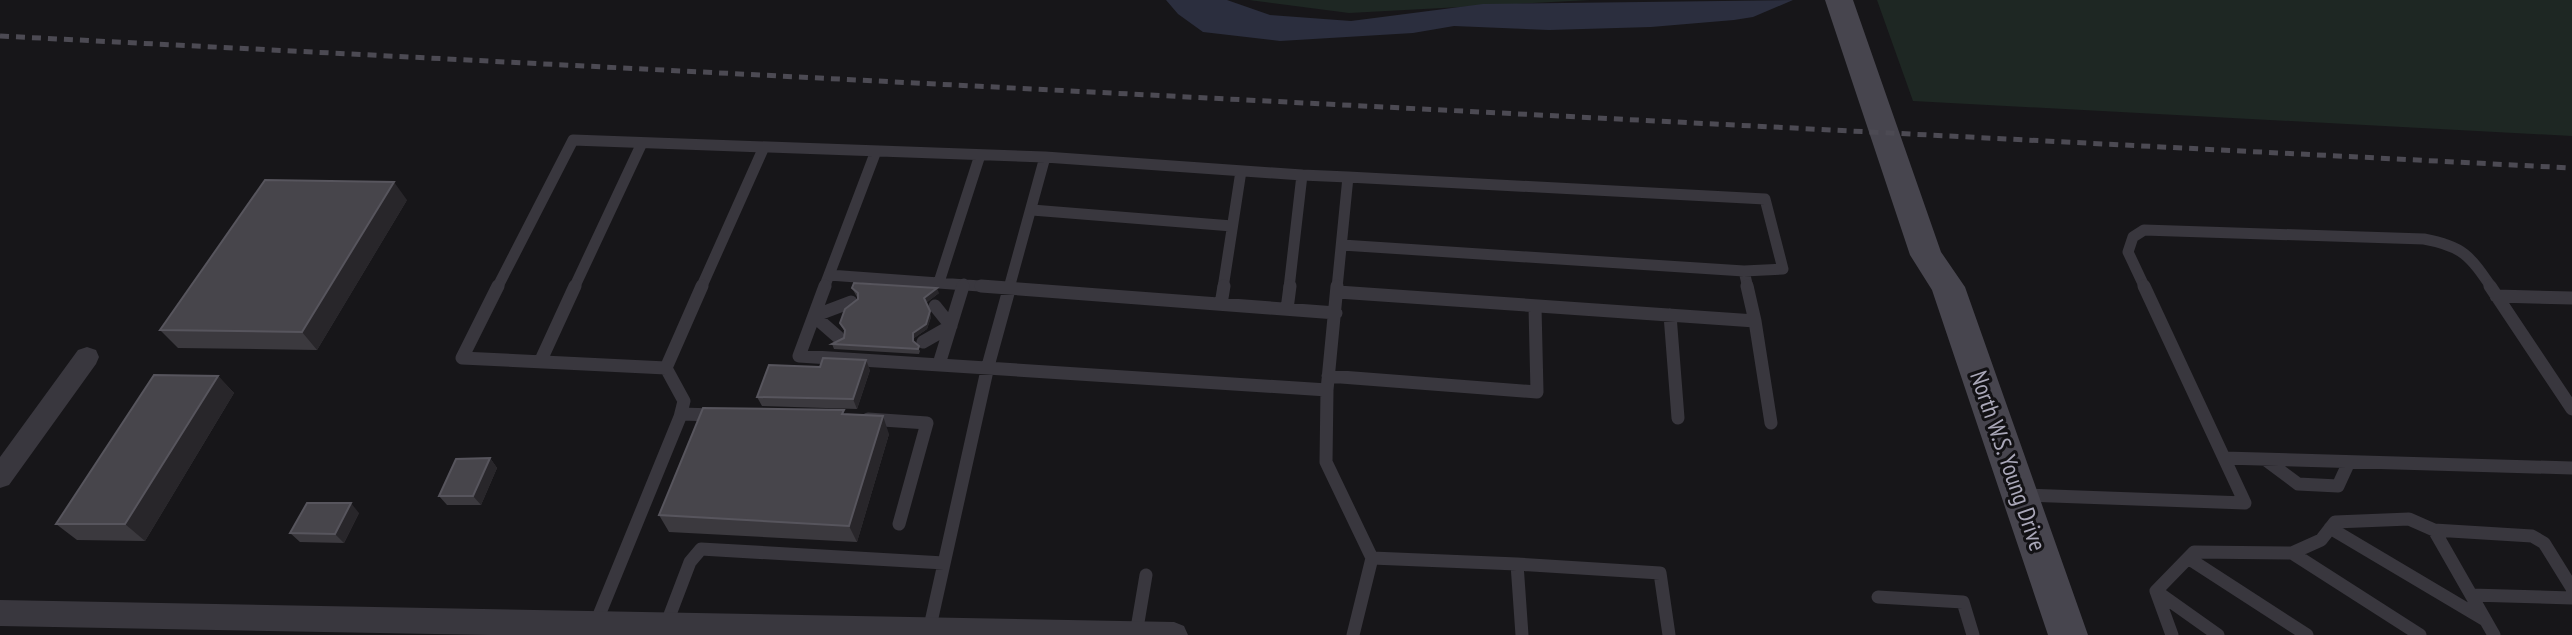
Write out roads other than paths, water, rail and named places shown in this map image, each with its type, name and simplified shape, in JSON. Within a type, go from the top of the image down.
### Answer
[{"type":"main road","points":[[1839,0],[1896,133]]},
{"type":"main road","points":[[1859,0],[1896,133]]},
{"type":"main road","name":"North W.S. Young Drive","points":[[1896,133],[2068,635]]},
{"type":"street","points":[[0,477],[87,357]]},
{"type":"street","points":[[0,613],[534,629],[595,625],[656,630],[1174,635]]},
{"type":"lane","points":[[666,368],[462,358],[573,140],[1045,157],[1302,175],[1765,199],[1783,269],[1744,271],[1342,245]]},
{"type":"lane","points":[[541,360],[642,143]]},
{"type":"lane","points":[[666,368],[764,147]]},
{"type":"lane","points":[[876,151],[799,356],[1537,392],[1535,307]]},
{"type":"lane","points":[[939,282],[980,155]]},
{"type":"lane","points":[[929,631],[988,366],[1012,288],[1045,157]]},
{"type":"lane","points":[[1221,304],[1241,171]]},
{"type":"lane","points":[[1287,309],[1302,175]]},
{"type":"lane","points":[[1348,177],[1327,383],[1326,462],[1372,558],[1353,635]]},
{"type":"lane","points":[[1032,210],[1232,226]]},
{"type":"lane","points":[[2020,494],[2245,503],[2128,252],[2133,237],[2144,230],[2424,239],[2451,244],[2474,262],[2572,409]]},
{"type":"lane","points":[[1744,271],[1771,423]]},
{"type":"lane","points":[[829,275],[1336,313]]},
{"type":"lane","points":[[939,364],[964,284]]},
{"type":"lane","points":[[1338,292],[1755,321]]},
{"type":"lane","points":[[2496,296],[2572,298]]},
{"type":"lane","points":[[814,316],[851,302]]},
{"type":"lane","points":[[935,306],[951,326]]},
{"type":"lane","points":[[1670,315],[1678,418]]},
{"type":"lane","points":[[814,316],[838,337]]},
{"type":"lane","points":[[923,342],[951,326]]},
{"type":"lane","points":[[595,625],[681,414],[684,401],[666,368]]},
{"type":"lane","points":[[681,414],[725,415]]},
{"type":"lane","points":[[846,418],[927,423],[899,524]]},
{"type":"lane","points":[[2224,458],[2572,468]]},
{"type":"lane","points":[[2266,460],[2298,484],[2338,486],[2349,462]]},
{"type":"lane","points":[[2156,591],[2194,552],[2292,553],[2321,540],[2335,522],[2409,519],[2434,530],[2532,536],[2544,543],[2572,588]]},
{"type":"lane","points":[[2330,528],[2485,620]]},
{"type":"lane","points":[[2434,530],[2494,635]]},
{"type":"lane","points":[[656,630],[690,562],[701,549],[944,563]]},
{"type":"lane","points":[[2292,553],[2420,635]]},
{"type":"lane","points":[[1372,558],[1660,573],[1669,635]]},
{"type":"lane","points":[[2188,558],[2307,635]]},
{"type":"lane","points":[[1517,564],[1522,635]]},
{"type":"lane","points":[[1136,634],[1146,575]]},
{"type":"lane","points":[[2156,591],[2172,635]]},
{"type":"lane","points":[[2156,591],[2218,635]]},
{"type":"lane","points":[[2471,595],[2572,598]]},
{"type":"lane","points":[[1878,597],[1963,602],[1973,635]]},
{"type":"water","points":[[1166,0],[1227,0],[1270,15],[1351,21],[1483,4],[1793,0],[1753,17],[1651,27],[1549,30],[1454,26],[1413,33],[1280,41],[1203,32],[1178,14]]},
{"type":"railway","points":[[0,36],[2572,168]]}]
